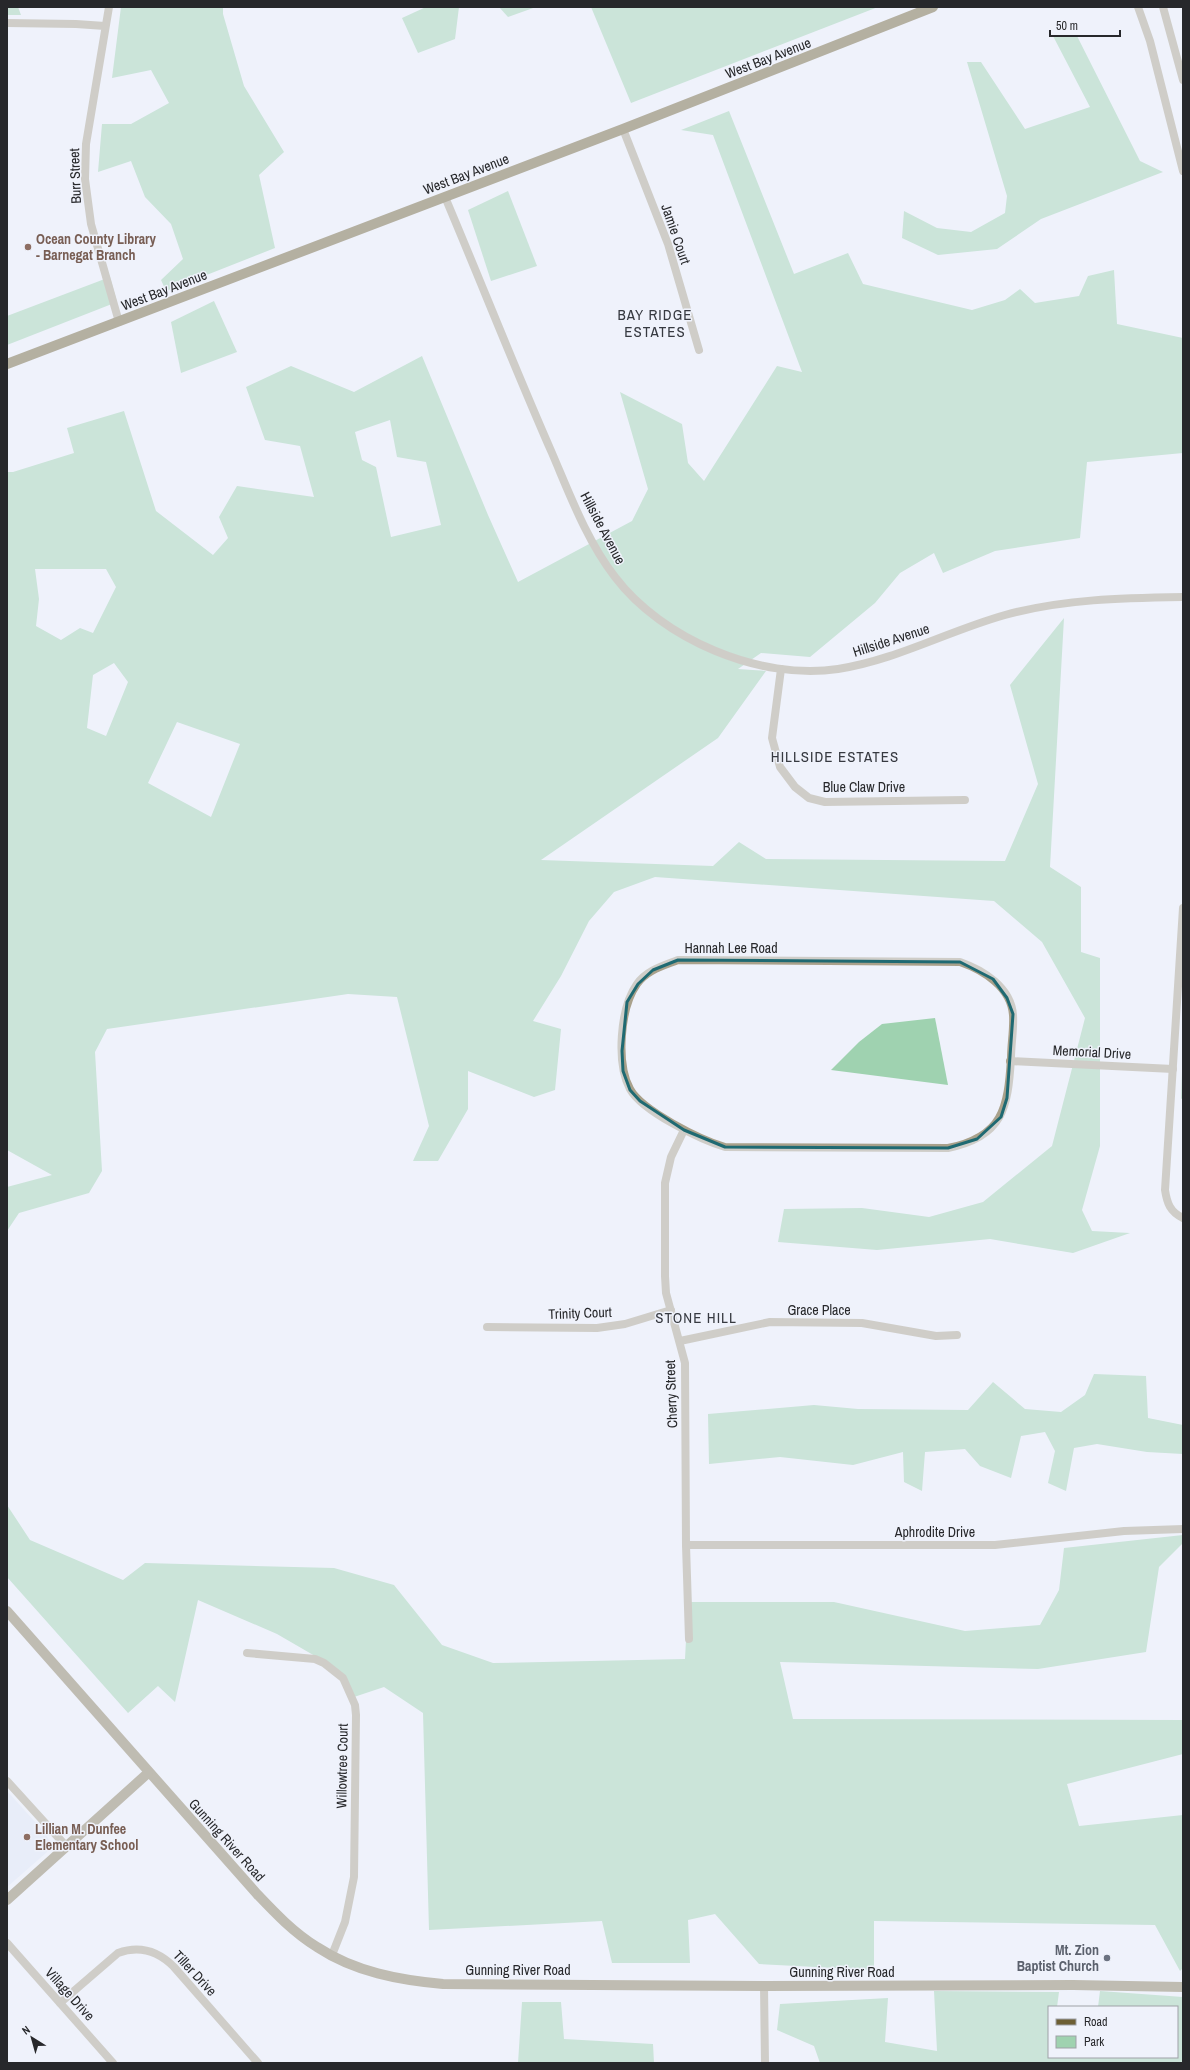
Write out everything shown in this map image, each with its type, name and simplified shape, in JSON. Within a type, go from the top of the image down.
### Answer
[{"type":"main road","name":"West Bay Avenue","points":[[7,364],[623,129],[934,7]]},
{"type":"street","name":"Burr Street","points":[[109,7],[86,144],[85,179],[91,224],[119,322]]},
{"type":"street","points":[[1138,7],[1150,41],[1182,166]]},
{"type":"street","points":[[1163,7],[1183,80]]},
{"type":"street","points":[[7,23],[105,26]]},
{"type":"street","name":"Jamie Court","points":[[623,129],[668,244],[699,350]]},
{"type":"street","name":"Hillside Avenue","points":[[445,197],[558,468],[601,558],[615,578],[632,597],[649,612],[679,633],[725,654],[760,665],[801,671],[836,669],[872,662],[1004,615],[1055,604],[1100,599],[1183,597]]},
{"type":"street","name":"Blue Claw Drive","points":[[781,669],[772,738],[780,767],[795,787],[809,798],[825,802],[965,800]]},
{"type":"street","points":[[1183,908],[1165,1190],[1167,1204],[1175,1214],[1183,1218]]},
{"type":"street","name":"Hannah Lee Road","points":[[678,960],[960,962],[988,975],[1007,998],[1013,1014],[1010,1061],[1007,1098],[1001,1117],[990,1129],[964,1144],[948,1148],[725,1147],[706,1142],[684,1130],[640,1101],[630,1090],[623,1071],[622,1051],[627,1002],[638,984],[653,970],[678,960]]},
{"type":"street","name":"Memorial Drive","points":[[1010,1061],[1172,1069]]},
{"type":"street","name":"Cherry Street","points":[[684,1130],[671,1157],[665,1183],[666,1293],[680,1341],[685,1364],[686,1378],[686,1546],[689,1639]]},
{"type":"street","name":"Trinity Court","points":[[487,1327],[597,1328],[625,1324],[671,1310]]},
{"type":"street","name":"Grace Place","points":[[680,1341],[770,1322],[862,1323],[936,1336],[957,1335]]},
{"type":"street","name":"Aphrodite Drive","points":[[686,1546],[995,1545],[1117,1532],[1183,1529]]},
{"type":"street","name":"Gunning River Road","points":[[7,1612],[148,1773],[282,1920],[317,1948],[359,1968],[376,1973],[443,1984],[764,1986],[1073,1985],[1183,1987]]},
{"type":"street","name":"Willowtree Court","points":[[247,1653],[315,1659],[324,1663],[343,1678],[355,1705],[354,1877],[345,1922],[332,1955]]},
{"type":"street","points":[[7,1900],[148,1773]]},
{"type":"street","points":[[7,1781],[66,1846]]},
{"type":"street","name":"Village Drive","points":[[7,1943],[113,2063]]},
{"type":"street","name":"Tiller Drive","points":[[60,2003],[118,1953],[128,1949],[148,1950],[165,1958],[174,1967],[258,2063]]},
{"type":"street","points":[[764,1986],[764,2063]]},
{"type":"highlighted area","points":[[678,960],[960,962],[993,979],[1007,998],[1013,1014],[1007,1098],[1001,1117],[977,1139],[948,1148],[725,1147],[684,1130],[640,1101],[630,1090],[623,1071],[622,1051],[627,1002],[638,984],[653,970]]},
{"type":"shaded area","name":"Lillian M. Dunfee Elementary School","points":[[7,1791],[45,1833],[50,1842],[47,1852],[7,1887]]},
{"type":"green space","points":[[7,7],[18,7],[21,15],[7,15]]},
{"type":"green space","points":[[121,7],[223,7],[223,14],[244,86],[284,152],[259,175],[275,248],[166,291],[161,280],[183,259],[171,224],[145,197],[131,161],[98,172],[102,124],[131,124],[169,103],[151,70],[112,78]]},
{"type":"green space","points":[[426,7],[459,7],[455,39],[418,53],[402,18]]},
{"type":"green space","points":[[499,7],[536,7],[508,17]]},
{"type":"green space","points":[[591,7],[878,7],[631,103]]},
{"type":"green space","points":[[1053,36],[1077,36],[1140,161],[1163,172],[1041,219],[997,249],[938,255],[902,238],[904,211],[937,228],[971,232],[1005,213],[1007,196],[967,62],[981,62],[1025,129],[1090,107]]},
{"type":"green space","points":[[729,111],[794,274],[848,253],[863,284],[972,310],[1005,300],[1020,289],[1035,303],[1079,296],[1088,276],[1114,270],[1117,324],[1183,338],[1183,453],[1087,462],[1080,538],[995,551],[943,573],[934,553],[900,573],[875,603],[810,657],[761,653],[738,669],[766,671],[718,738],[541,860],[713,866],[739,842],[766,859],[1005,861],[1038,784],[1010,685],[1064,618],[1050,867],[1081,887],[1081,952],[1100,958],[1100,1146],[1082,1210],[1092,1231],[1130,1233],[1073,1253],[990,1239],[877,1250],[778,1242],[784,1209],[862,1208],[929,1217],[983,1202],[1052,1146],[1085,1018],[1042,942],[994,901],[655,877],[614,892],[589,921],[561,976],[533,1021],[561,1029],[555,1090],[534,1097],[468,1071],[468,1109],[438,1161],[413,1161],[429,1126],[397,997],[348,994],[107,1029],[95,1052],[102,1171],[89,1193],[19,1213],[7,1231],[7,1187],[52,1175],[7,1150],[7,472],[13,472],[74,453],[67,428],[124,411],[156,511],[213,555],[228,538],[219,517],[237,486],[314,497],[300,446],[265,440],[246,387],[291,366],[354,392],[422,356],[488,515],[518,582],[632,521],[648,489],[620,392],[682,424],[688,463],[704,481],[777,366],[802,372],[713,135],[681,130]],"holes":[[[390,420],[397,457],[426,462],[441,525],[391,537],[376,467],[362,460],[355,432]],[[35,569],[106,569],[116,587],[93,633],[80,628],[61,640],[36,626],[39,599]],[[114,663],[128,682],[106,736],[87,728],[93,675]],[[177,722],[240,744],[211,817],[148,783]]]},
{"type":"green space","points":[[508,191],[537,266],[491,281],[468,210]]},
{"type":"green space","points":[[110,277],[117,302],[7,345],[7,316]]},
{"type":"green space","points":[[214,301],[237,352],[181,373],[171,322]]},
{"type":"green space","points":[[935,1018],[948,1085],[831,1070],[859,1042],[882,1024]]},
{"type":"green space","points":[[1183,1045],[1183,1098],[1181,1099]]},
{"type":"green space","points":[[1094,1374],[1146,1376],[1148,1418],[1183,1425],[1183,1454],[1147,1452],[1097,1444],[1074,1448],[1066,1491],[1048,1483],[1055,1451],[1045,1432],[1021,1436],[1011,1478],[980,1466],[965,1449],[925,1452],[922,1491],[904,1482],[903,1452],[853,1465],[780,1457],[709,1464],[708,1414],[814,1405],[858,1409],[968,1410],[993,1382],[1025,1409],[1061,1412],[1085,1395]]},
{"type":"green space","points":[[7,1505],[30,1540],[123,1580],[145,1563],[334,1568],[394,1585],[442,1645],[493,1663],[685,1659],[688,1602],[834,1602],[965,1631],[1040,1625],[1059,1590],[1064,1548],[1183,1535],[1183,1543],[1159,1567],[1146,1652],[1038,1669],[780,1662],[793,1719],[1182,1720],[1183,1754],[1067,1784],[1079,1826],[1183,1815],[1183,1968],[1180,1971],[1155,1925],[874,1921],[874,1970],[759,1964],[715,1914],[688,1920],[690,1963],[612,1963],[602,1921],[429,1930],[423,1713],[384,1687],[354,1697],[327,1663],[277,1634],[198,1600],[175,1702],[158,1686],[128,1713],[7,1577]]},
{"type":"green space","points":[[934,1991],[1059,1992],[1057,2006],[1048,2006],[1048,2058],[1178,2058],[1178,2006],[1098,2006],[1100,1991],[1183,1997],[1183,2063],[820,2063],[814,2046],[777,2030],[780,2004],[888,1998],[885,2042],[937,2051]]},
{"type":"green space","points":[[522,2002],[561,2002],[564,2039],[653,2044],[654,2063],[518,2063]]},
{"type":"place","name":"Ocean County Library - Barnegat Branch","points":[[28,247]]},
{"type":"place","name":"Lillian M. Dunfee Elementary School","points":[[27,1837]]},
{"type":"place","name":"Mt. Zion Baptist Church","points":[[1107,1958]]},
{"type":"district","name":"BAY RIDGE ESTATES","points":[[655,324]]},
{"type":"district","name":"HILLSIDE ESTATES","points":[[835,757]]},
{"type":"district","name":"STONE HILL","points":[[696,1318]]}]
